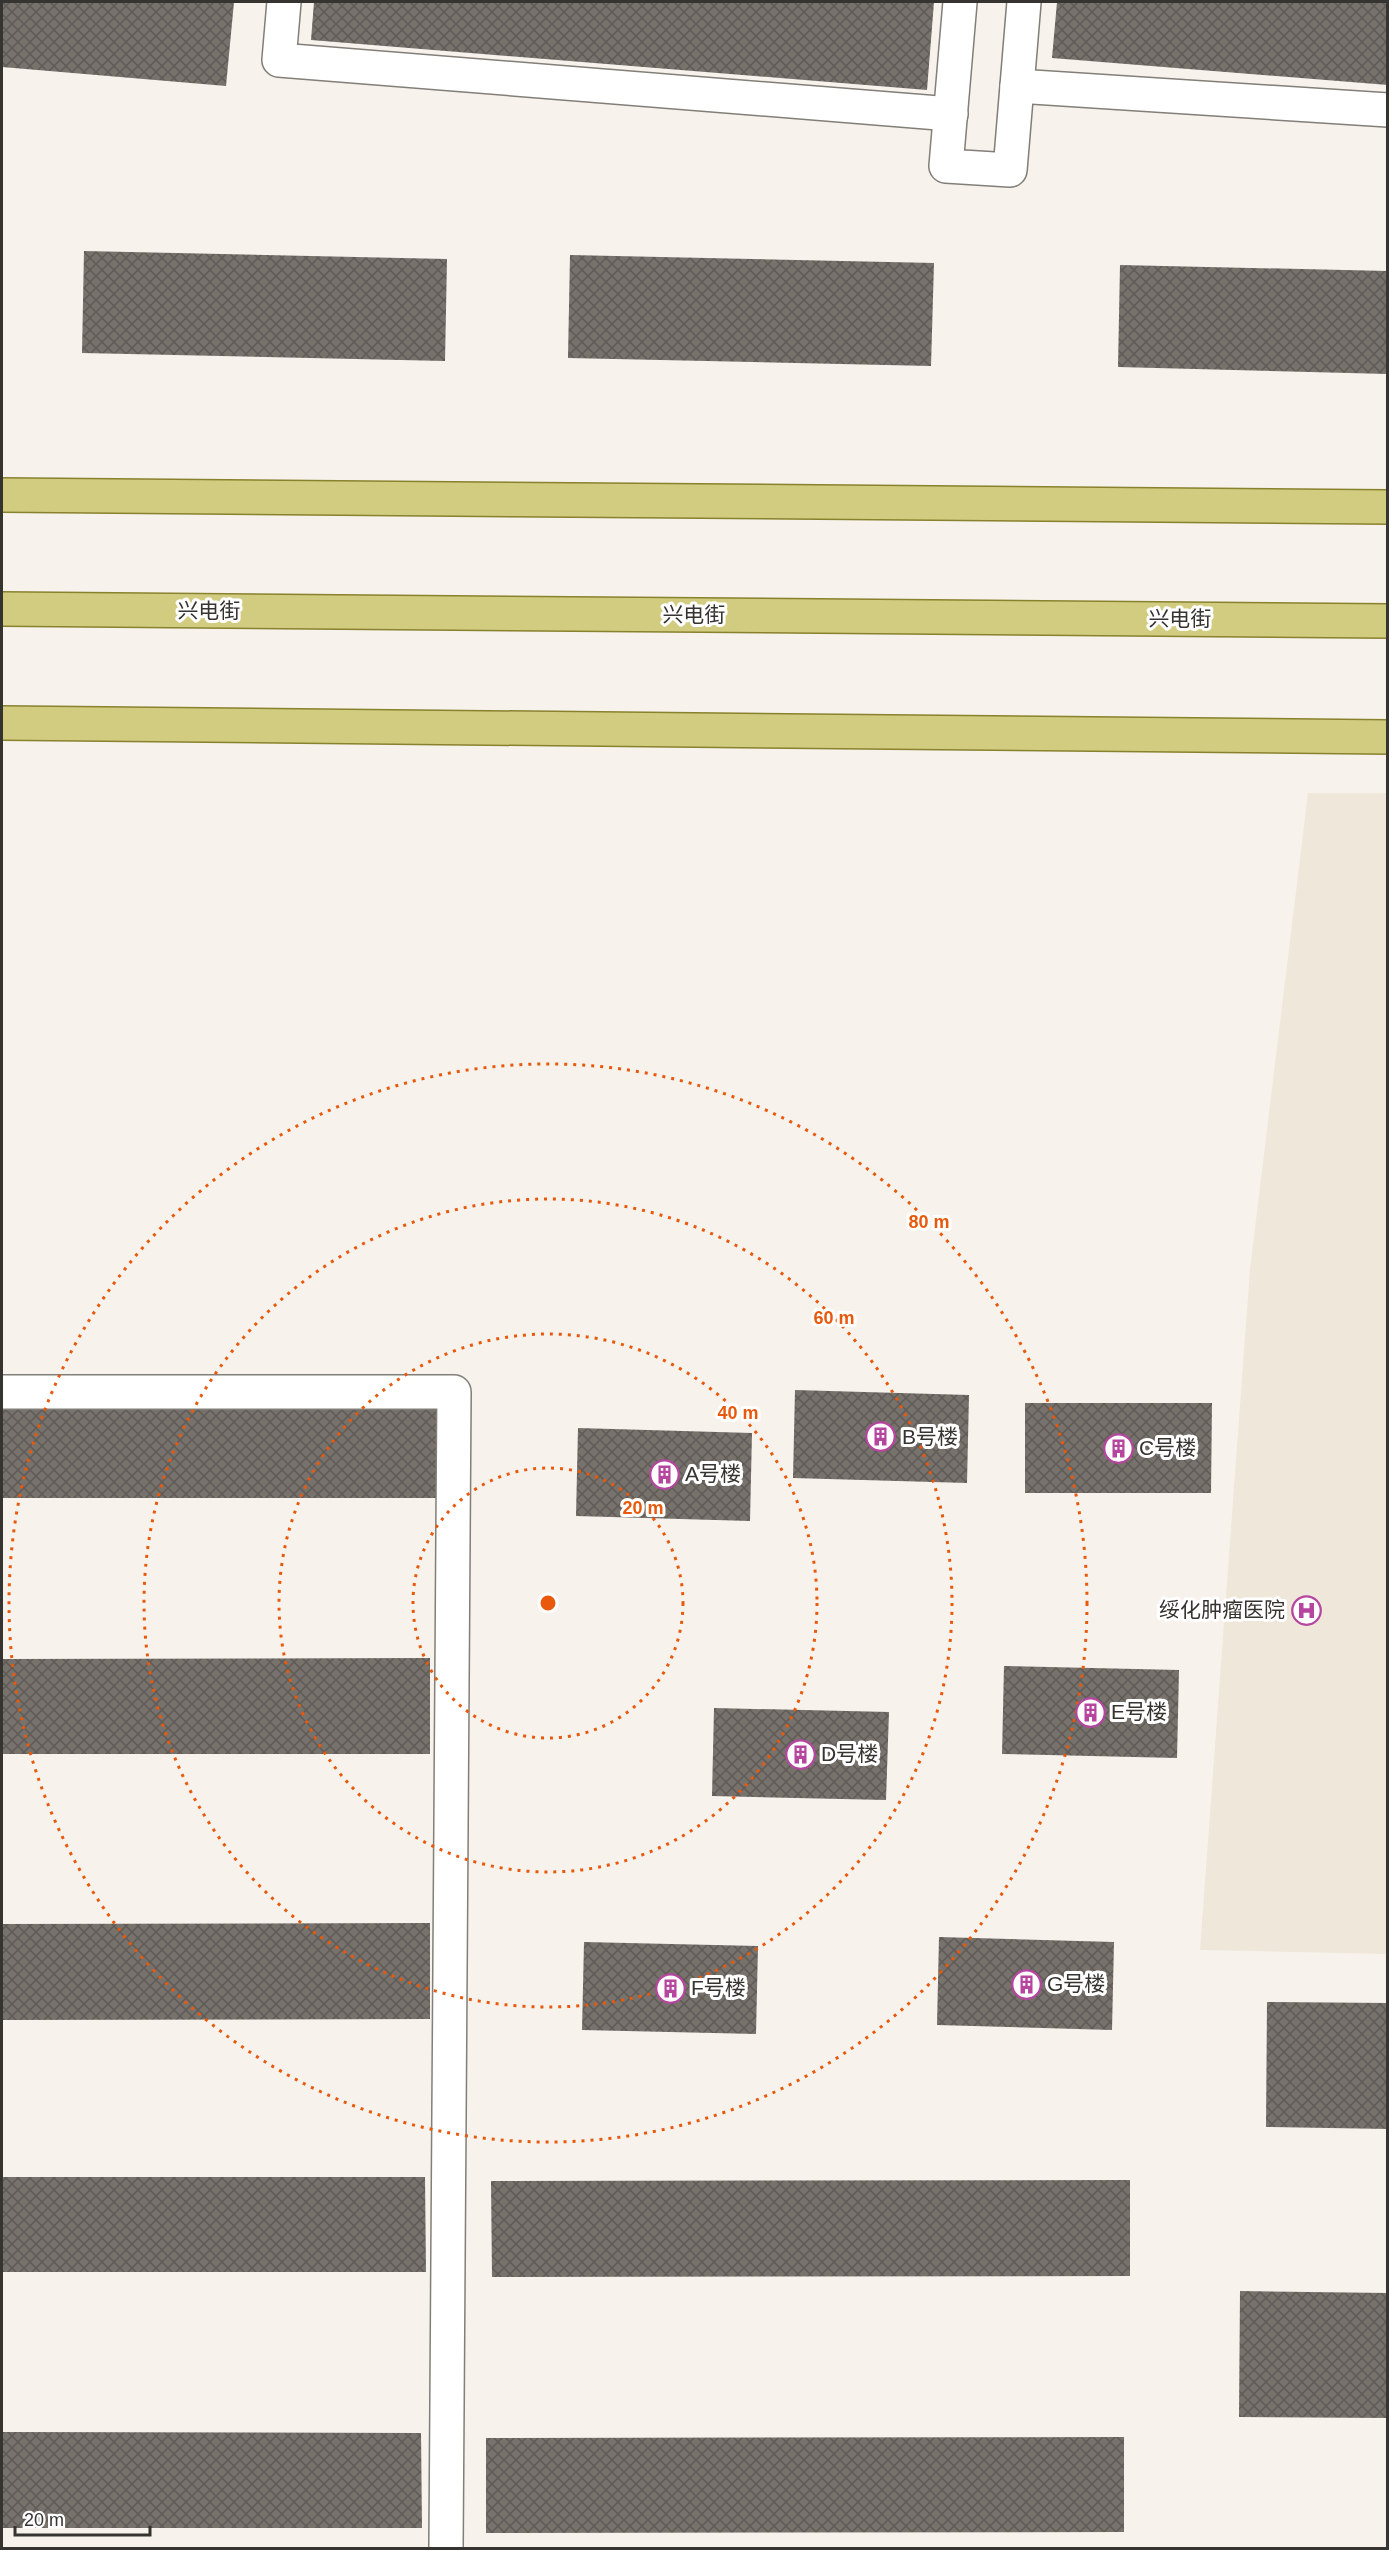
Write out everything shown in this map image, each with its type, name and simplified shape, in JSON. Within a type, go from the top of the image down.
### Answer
[{"type":"main road","points":[[2,495],[1388,507]]},
{"type":"main road","name":"兴电街","points":[[2,609],[1388,621]]},
{"type":"main road","points":[[2,723],[1388,736]]},
{"type":"street","points":[[284,2],[279,60],[951,114]]},
{"type":"street","points":[[960,2],[946,166],[1010,170],[1024,2]]},
{"type":"street","points":[[1017,86],[1388,110]]},
{"type":"street","points":[[2,1392],[454,1392],[446,2548]]},
{"type":"shaded area","name":"绥化肿瘤医院","points":[[1308,793],[1387,793],[1387,1954],[1200,1950],[1250,1269]]},
{"type":"building","points":[[2,2],[234,2],[226,86],[2,67]]},
{"type":"building","points":[[314,2],[934,2],[927,90],[311,40]]},
{"type":"building","points":[[1057,2],[1388,2],[1388,85],[1052,58]]},
{"type":"building","points":[[84,251],[447,259],[445,361],[82,353]]},
{"type":"building","points":[[570,255],[934,263],[931,366],[568,358]]},
{"type":"building","points":[[1120,265],[1388,271],[1388,374],[1118,367]]},
{"type":"building","name":"B号楼","points":[[795,1390],[969,1395],[967,1483],[793,1478]]},
{"type":"building","points":[[2,1402],[437,1403],[437,1498],[2,1498]]},
{"type":"building","name":"C号楼","points":[[1025,1403],[1212,1403],[1211,1493],[1025,1493]]},
{"type":"building","name":"A号楼","points":[[578,1428],[752,1433],[750,1521],[576,1516]]},
{"type":"building","points":[[430,1658],[430,1754],[2,1754],[2,1659]]},
{"type":"building","name":"E号楼","points":[[1004,1666],[1179,1670],[1177,1758],[1002,1754]]},
{"type":"building","name":"D号楼","points":[[714,1708],[889,1712],[886,1800],[712,1796]]},
{"type":"building","points":[[430,1923],[430,2019],[2,2020],[2,1924]]},
{"type":"building","name":"G号楼","points":[[939,1937],[1114,1942],[1112,2030],[937,2025]]},
{"type":"building","name":"F号楼","points":[[584,1942],[758,1946],[756,2034],[582,2030]]},
{"type":"building","points":[[1267,2002],[1388,2003],[1388,2129],[1266,2127]]},
{"type":"building","points":[[2,2177],[425,2177],[426,2272],[2,2272]]},
{"type":"building","points":[[1130,2180],[1130,2276],[492,2277],[491,2181]]},
{"type":"building","points":[[1240,2291],[1388,2293],[1388,2418],[1239,2417]]},
{"type":"building","points":[[2,2432],[421,2433],[422,2528],[2,2528]]},
{"type":"building","points":[[1124,2437],[1124,2532],[486,2533],[486,2438]]},
{"type":"place","name":"B号楼","points":[[881,1437]]},
{"type":"place","name":"C号楼","points":[[1118,1448]]},
{"type":"place","name":"A号楼","points":[[664,1474]]},
{"type":"place","name":"绥化肿瘤医院","points":[[1306,1610]]},
{"type":"place","name":"E号楼","points":[[1090,1712]]},
{"type":"place","name":"D号楼","points":[[800,1754]]},
{"type":"place","name":"G号楼","points":[[1026,1984]]},
{"type":"place","name":"F号楼","points":[[670,1988]]}]
